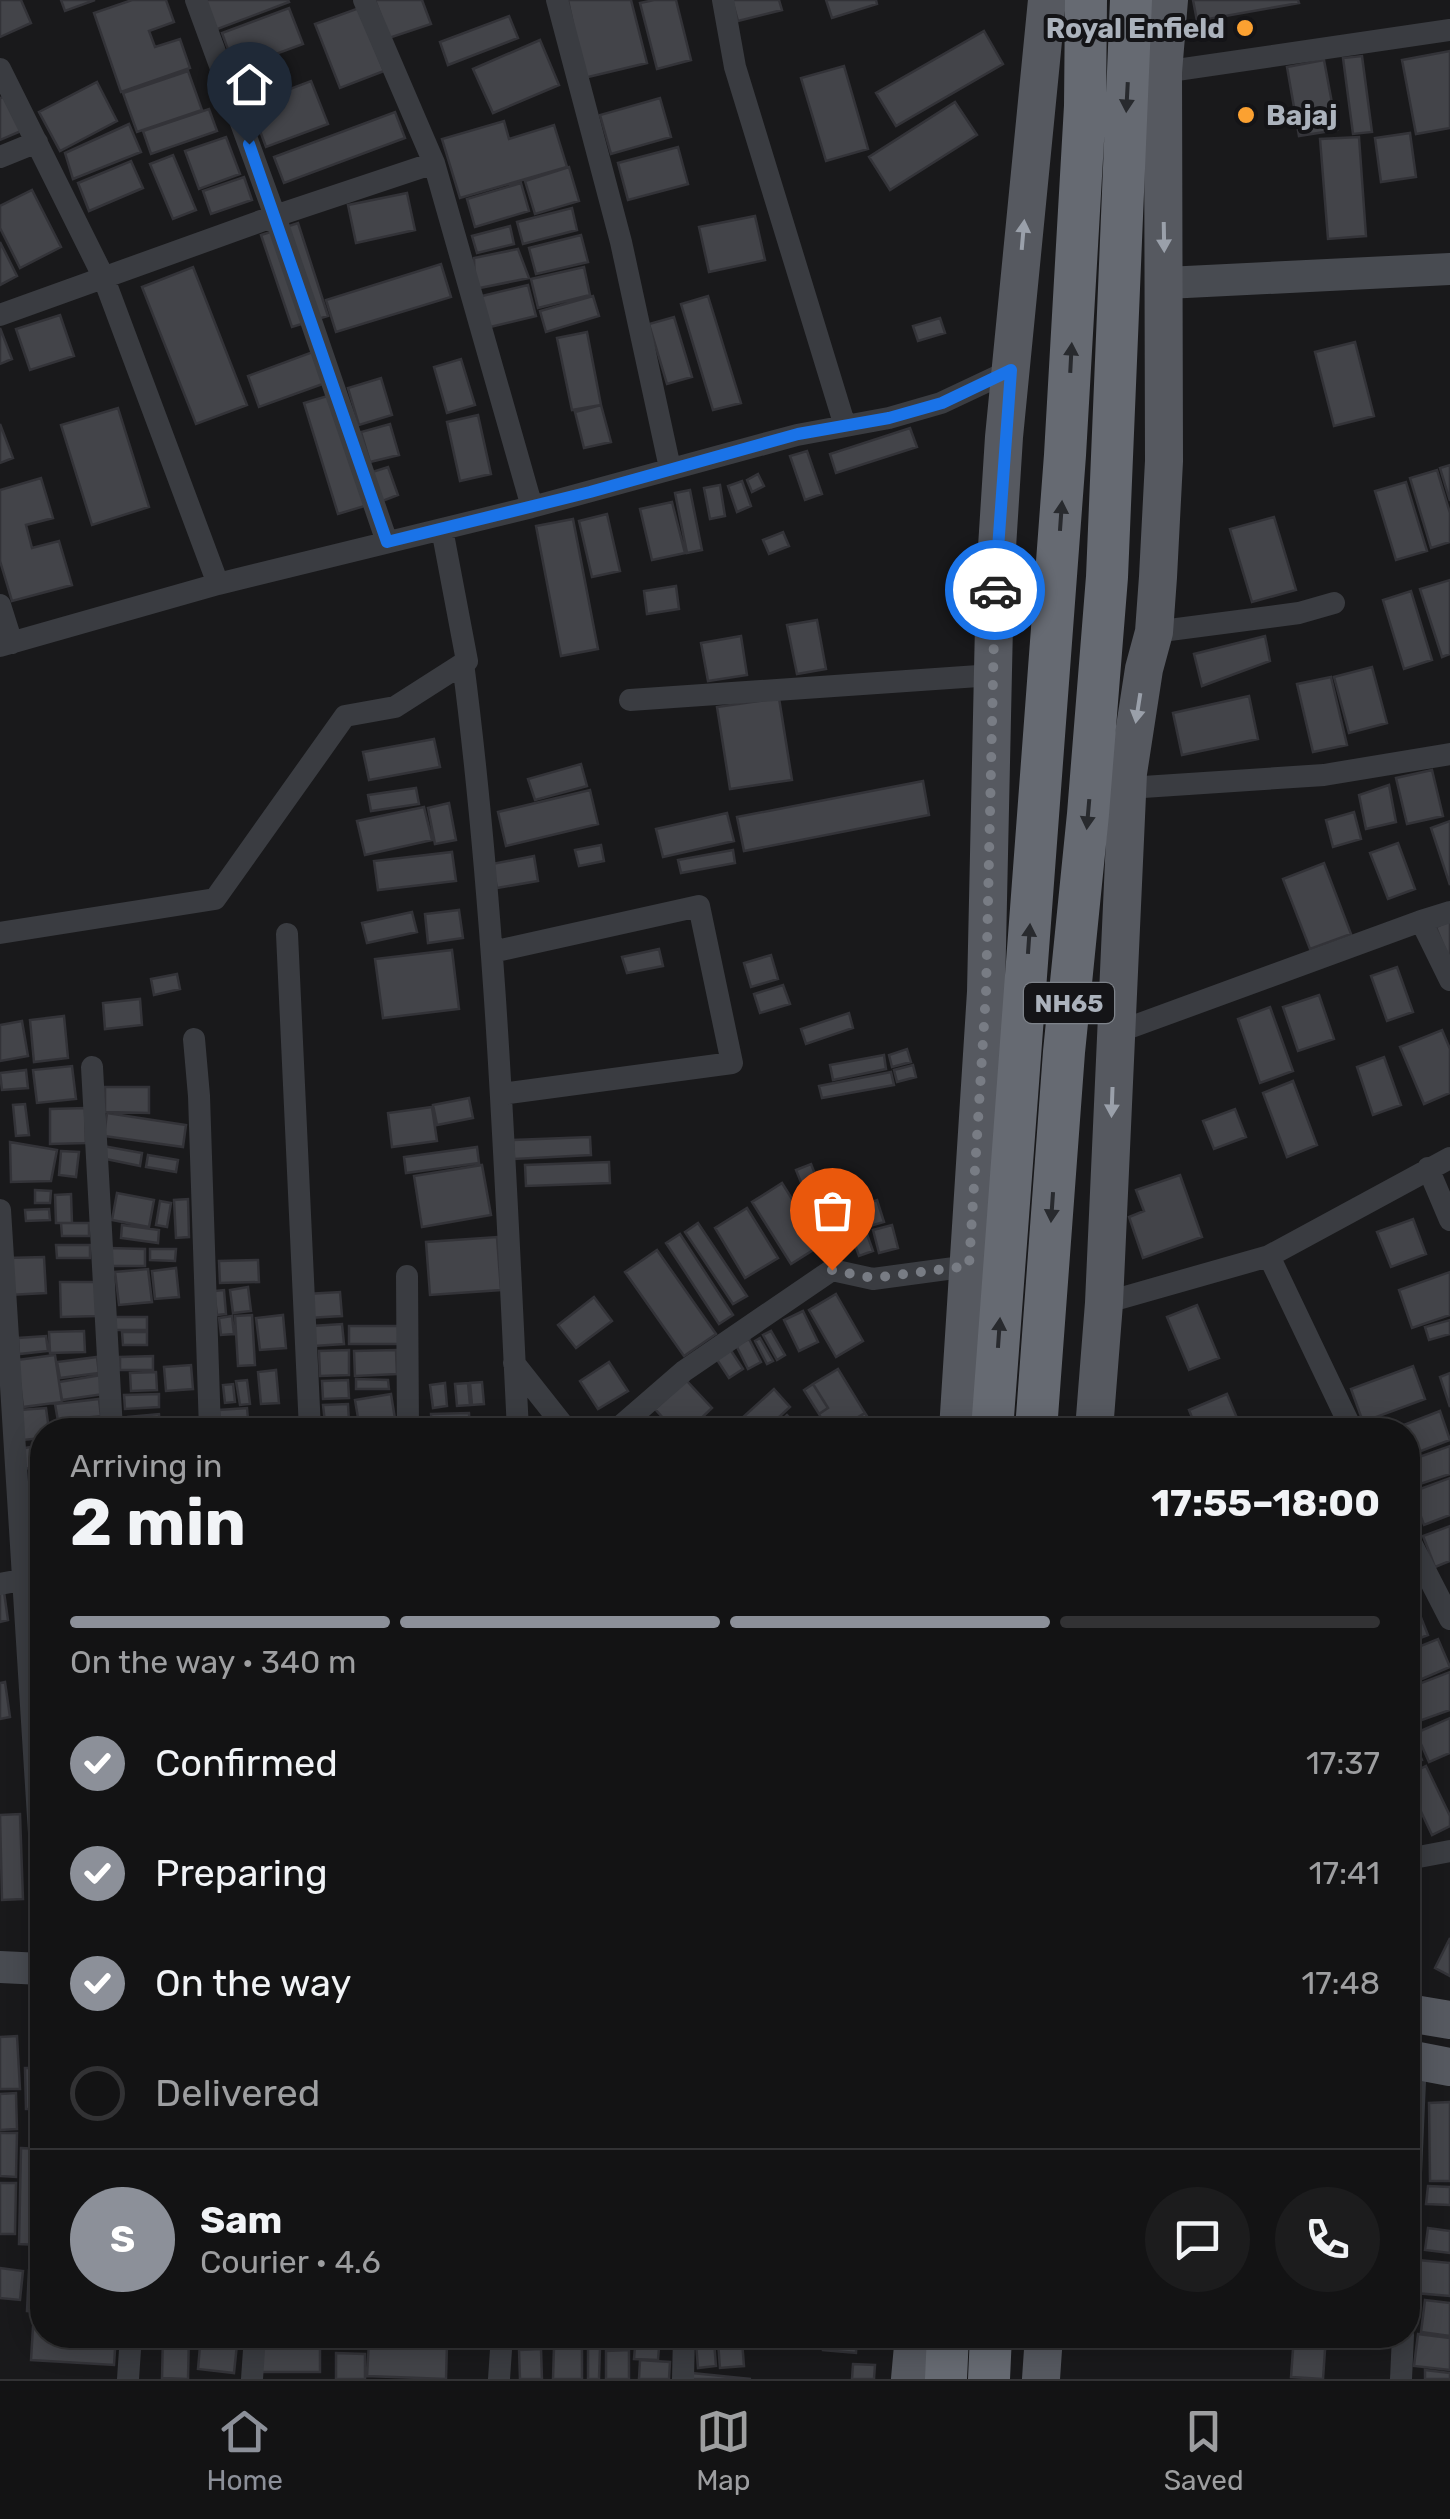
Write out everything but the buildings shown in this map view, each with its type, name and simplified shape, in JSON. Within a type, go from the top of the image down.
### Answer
[{"type":"highway","name":"NH65","points":[[993,1418],[1065,455],[1085,106],[1086,0]]},
{"type":"highway","name":"NH65","points":[[1037,1418],[1106,577],[1131,0]]},
{"type":"highway","points":[[946,2379],[947,2348]]},
{"type":"highway","points":[[989,2379],[990,2348]]},
{"type":"main road","points":[[959,1418],[986,992],[995,578],[1004,437],[1046,0]]},
{"type":"main road","points":[[1095,1418],[1104,1303],[1128,788],[1144,668],[1154,632],[1158,577],[1164,460],[1164,72],[1168,0]]},
{"type":"main road","points":[[1420,2015],[1450,2020]]},
{"type":"main road","points":[[910,2379],[913,2348]]},
{"type":"main road","points":[[1042,2379],[1043,2348]]},
{"type":"street","points":[[196,0],[387,542]]},
{"type":"street","points":[[364,0],[434,163],[532,507]]},
{"type":"street","points":[[557,0],[621,242],[670,468]]},
{"type":"street","points":[[723,0],[736,67],[844,426]]},
{"type":"street","points":[[1164,72],[1450,30]]},
{"type":"street","points":[[0,68],[103,276],[218,584]]},
{"type":"street","points":[[0,157],[37,142]]},
{"type":"street","points":[[0,315],[434,163]]},
{"type":"street","points":[[1166,283],[1450,269]]},
{"type":"street","points":[[0,605],[6,644],[218,584],[532,507],[798,434],[889,418],[942,403],[1011,370]]},
{"type":"street","points":[[442,529],[466,661],[492,952],[517,1418]]},
{"type":"street","points":[[1154,632],[1299,614],[1334,603]]},
{"type":"street","points":[[0,933],[215,900],[345,716],[395,707],[464,662]]},
{"type":"street","points":[[630,700],[993,675]]},
{"type":"street","points":[[1128,788],[1324,775],[1450,754]]},
{"type":"street","points":[[492,952],[698,906],[732,1063],[502,1094]]},
{"type":"street","points":[[1115,1033],[1450,912]]},
{"type":"street","points":[[1421,922],[1450,980]]},
{"type":"street","points":[[287,934],[309,1418]]},
{"type":"street","points":[[194,1039],[210,1418]]},
{"type":"street","points":[[92,1066],[111,1418]]},
{"type":"street","points":[[1104,1303],[1269,1256],[1439,1163],[1450,1220]]},
{"type":"street","points":[[0,1210],[30,1700]]},
{"type":"street","points":[[1269,1256],[1346,1418]]},
{"type":"street","points":[[630,1418],[684,1371],[832,1270],[873,1278],[969,1266]]},
{"type":"street","points":[[407,1276],[408,1418]]},
{"type":"street","points":[[514,1363],[557,1418]]},
{"type":"street","points":[[1420,1560],[1450,1619]]},
{"type":"street","points":[[1420,1857],[1450,1851]]},
{"type":"street","points":[[0,1967],[30,1968]]},
{"type":"street","points":[[1420,2115],[1425,2062]]},
{"type":"street","points":[[128,2379],[130,2348]]},
{"type":"street","points":[[252,2379],[254,2348]]},
{"type":"street","points":[[500,2379],[501,2348]]},
{"type":"street","points":[[684,2348],[684,2379]]},
{"type":"street","points":[[1401,2379],[1402,2348]]},
{"type":"way so far","points":[[832,1270],[873,1278],[969,1266],[986,992],[995,590]]},
{"type":"place","name":"Royal Enfield","points":[[1245,28]]},
{"type":"place","name":"Bajaj","points":[[1246,115]]},
{"type":"route","points":[[249,144],[387,542],[590,492],[798,434],[889,418],[942,403],[1011,370],[995,590]]}]
